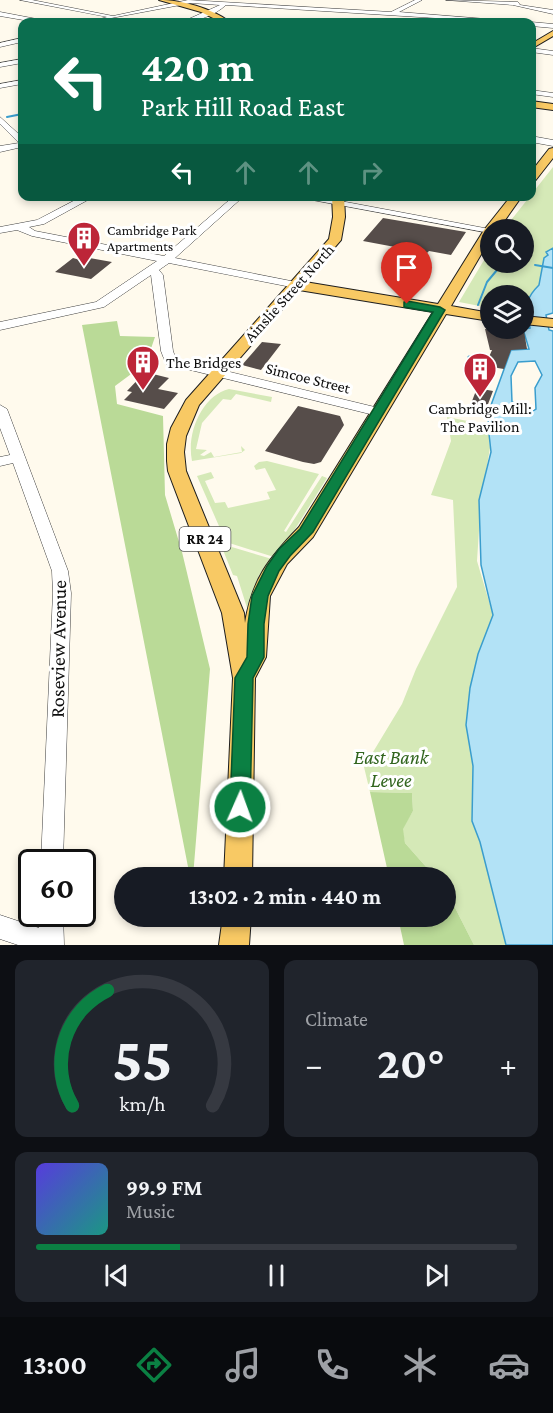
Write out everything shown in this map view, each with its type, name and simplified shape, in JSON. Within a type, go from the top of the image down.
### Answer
[{"type":"main road","points":[[162,0],[210,13],[219,18]]},
{"type":"main road","points":[[536,45],[553,33]]},
{"type":"main road","points":[[536,105],[553,107]]},
{"type":"main road","points":[[536,173],[553,151]]},
{"type":"main road","name":"Ainslie Street North","points":[[244,678],[233,613],[177,471],[174,440],[180,422],[192,403],[335,240],[338,232],[338,201]]},
{"type":"main road","name":"RR 24","points":[[499,219],[513,201]]},
{"type":"main road","name":"RR 24","points":[[238,867],[244,678],[255,657],[260,596],[272,570],[284,553],[306,532],[480,247]]},
{"type":"main road","points":[[296,285],[480,316]]},
{"type":"main road","points":[[534,321],[553,323]]},
{"type":"main road","points":[[234,945],[236,927]]},
{"type":"street","points":[[24,0],[116,17]]},
{"type":"street","points":[[271,6],[278,0]]},
{"type":"street","points":[[393,14],[419,0]]},
{"type":"street","points":[[449,0],[520,3],[553,12]]},
{"type":"street","points":[[111,18],[176,3],[213,1],[321,9],[382,18]]},
{"type":"street","points":[[196,18],[210,13],[225,3]]},
{"type":"street","points":[[508,10],[520,3]]},
{"type":"street","points":[[321,9],[333,4]]},
{"type":"street","points":[[0,14],[21,18]]},
{"type":"street","points":[[369,17],[393,14],[472,18]]},
{"type":"street","points":[[494,18],[501,14]]},
{"type":"street","points":[[536,24],[553,26]]},
{"type":"street","points":[[0,36],[18,39]]},
{"type":"street","points":[[0,45],[18,41]]},
{"type":"street","points":[[536,50],[553,53]]},
{"type":"street","points":[[0,64],[18,62]]},
{"type":"street","points":[[0,76],[10,84]]},
{"type":"street","points":[[0,86],[18,83]]},
{"type":"street","points":[[536,93],[553,95]]},
{"type":"street","points":[[0,119],[18,139]]},
{"type":"street","points":[[536,140],[553,143]]},
{"type":"street","points":[[0,149],[18,144]]},
{"type":"street","points":[[0,230],[45,221],[78,201]]},
{"type":"street","points":[[0,326],[100,305],[166,260],[234,201]]},
{"type":"street","points":[[343,201],[480,228]]},
{"type":"street","points":[[20,227],[32,234],[296,285]]},
{"type":"street","name":"Simcoe Street","points":[[152,269],[157,275],[167,351],[171,361],[378,412]]},
{"type":"street","name":"Roseview Avenue","points":[[0,409],[9,460],[56,558],[62,592],[52,849]]},
{"type":"street","points":[[0,927],[51,945],[51,927]]},
{"type":"green space","points":[[553,167],[553,248],[546,252],[548,255],[544,258],[539,285],[534,294],[534,285],[480,285],[480,306],[459,302],[480,267],[480,273],[534,273],[534,219],[512,219],[526,201],[536,201],[536,189]]},
{"type":"green space","points":[[117,321],[120,336],[155,337],[146,363],[115,386],[117,404],[163,416],[165,495],[182,552],[210,669],[194,867],[188,867],[82,325]]},
{"type":"green space","points":[[229,389],[272,397],[271,402],[236,394],[231,400],[223,399],[202,423],[196,449],[207,450],[200,455],[204,456],[211,452],[214,457],[242,452],[241,446],[245,450],[241,453],[192,461],[192,438],[198,416],[211,399]]},
{"type":"green space","name":"East Bank Levee","points":[[447,417],[488,425],[490,448],[481,500],[477,561],[493,615],[478,654],[470,688],[466,724],[473,766],[472,821],[480,842],[506,945],[474,945],[456,910],[456,867],[426,867],[405,843],[402,829],[413,811],[412,793],[370,792],[364,767],[402,704],[416,669],[457,587],[453,500],[431,495],[451,441]]},
{"type":"green space","points":[[267,461],[319,474],[284,531],[286,532],[322,476],[327,478],[292,534],[274,557],[226,542],[197,476],[211,472],[214,478],[205,481],[215,503],[225,502],[228,508],[270,499],[267,492],[276,490],[265,468],[256,470],[254,466],[259,462]]},
{"type":"green space","points":[[219,540],[225,545],[272,559],[265,571],[259,575],[248,611],[237,576],[233,575]]},
{"type":"green space","points":[[370,792],[412,793],[413,811],[403,829],[405,843],[426,867],[387,867]]},
{"type":"green space","points":[[456,910],[474,945],[404,945],[400,927],[456,927]]},
{"type":"water","points":[[553,248],[553,313],[546,315],[549,330],[553,331],[553,945],[506,945],[480,842],[472,821],[473,766],[466,725],[470,688],[478,654],[493,615],[481,565],[479,500],[491,452],[488,425],[490,408],[511,350],[529,349],[526,339],[534,339],[534,291],[539,285],[544,258],[548,255],[546,252]],"holes":[[[535,361],[542,375],[535,388],[536,409],[533,411],[512,402],[511,376],[518,362]]]},
{"type":"building","points":[[383,218],[466,232],[451,255],[363,241]]},
{"type":"building","name":"Cambridge Park Apartments","points":[[84,257],[112,262],[91,279],[55,272],[73,258],[80,260]]},
{"type":"building","points":[[487,339],[525,339],[527,349],[511,350],[504,369],[485,366],[492,350],[490,350]]},
{"type":"building","points":[[262,342],[281,344],[261,370],[242,365]]},
{"type":"building","name":"The Bridges","points":[[145,372],[169,378],[158,389],[178,393],[164,409],[124,400],[132,392],[127,391]]},
{"type":"building","name":"Cambridge Mill: The Pavilion","points":[[477,388],[493,391],[485,412],[469,409]]},
{"type":"building","points":[[298,406],[340,416],[344,425],[321,462],[314,464],[303,462],[265,451]]},
{"type":"waterway","points":[[7,117],[18,115]]},
{"type":"waterway","points":[[535,265],[553,268]]},
{"type":"waterway","points":[[478,305],[487,282],[494,273]]},
{"type":"waterway","points":[[469,357],[475,362]]},
{"type":"place","name":"Cambridge Park Apartments","points":[[84,267]]},
{"type":"place","name":"The Bridges","points":[[143,391]]},
{"type":"place","name":"Cambridge Mill: The Pavilion","points":[[480,398]]},
{"type":"route","points":[[240,807],[244,678],[255,657],[260,596],[272,570],[284,553],[306,532],[440,310],[407,304]]}]
